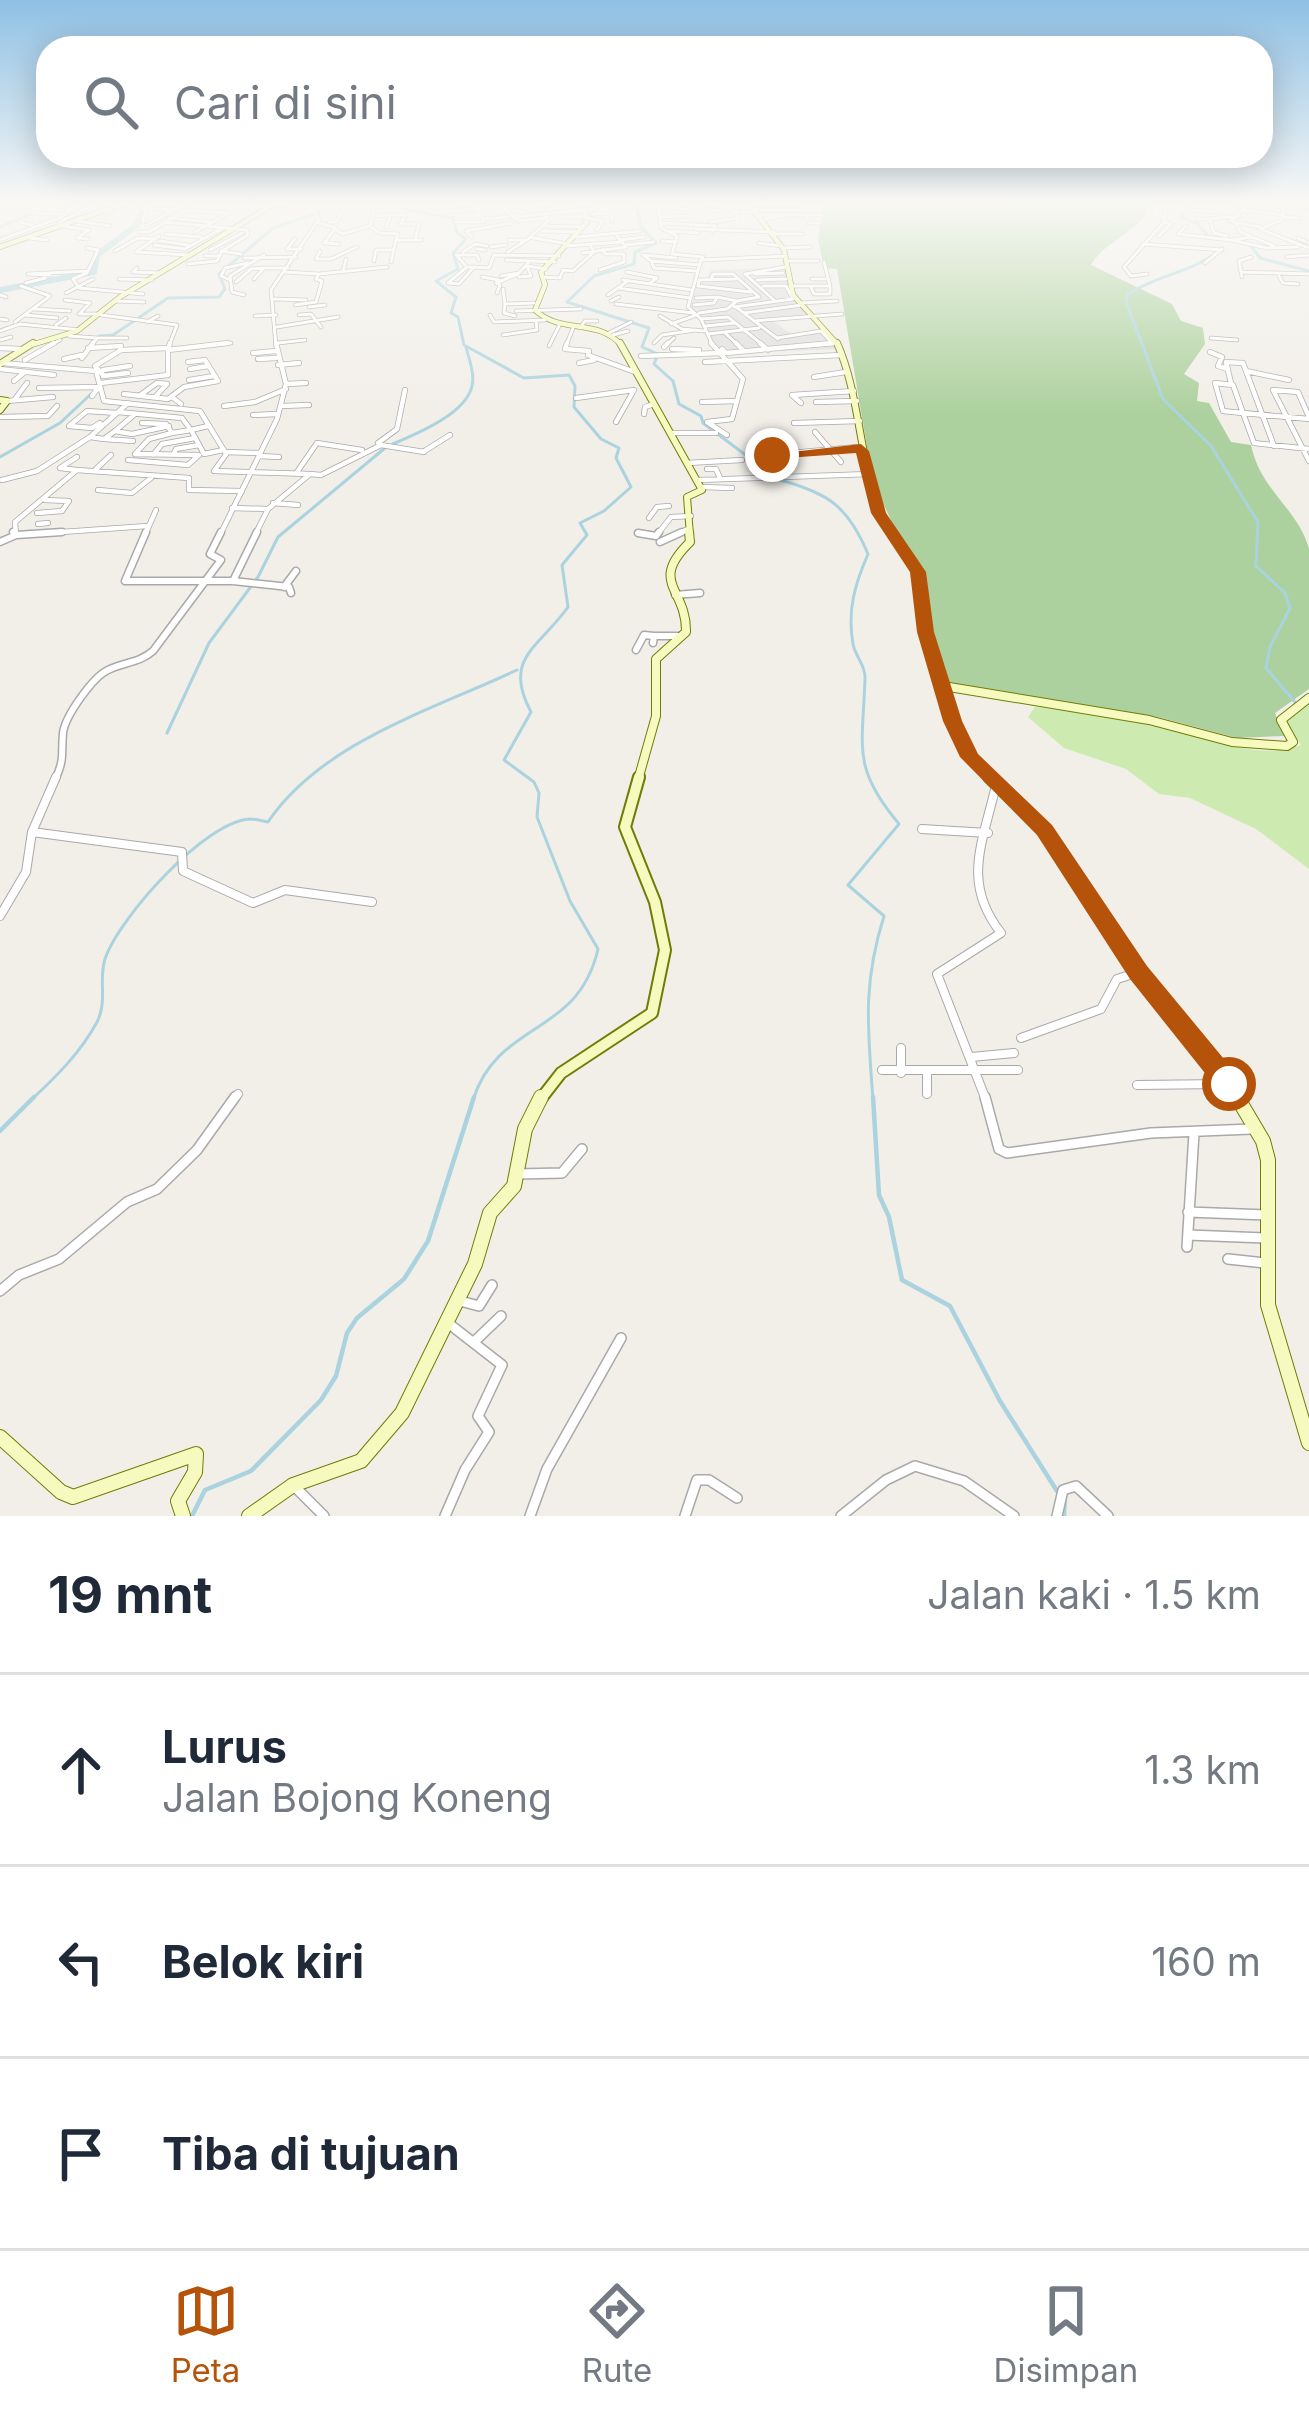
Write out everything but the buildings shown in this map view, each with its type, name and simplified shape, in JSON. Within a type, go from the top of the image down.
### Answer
[{"type":"street","points":[[10,322],[50,296],[21,286],[53,275],[28,274],[34,271]]},
{"type":"street","points":[[75,271],[88,271]]},
{"type":"street","points":[[39,388],[132,373],[168,375],[177,325],[142,324],[132,322],[130,316],[79,314],[90,303],[66,294],[88,271]]},
{"type":"street","points":[[124,272],[131,271]]},
{"type":"street","points":[[141,271],[160,273]]},
{"type":"street","points":[[25,360],[80,330],[164,271]]},
{"type":"street","points":[[224,271],[221,276],[233,281]]},
{"type":"street","points":[[238,271],[232,292],[244,295]]},
{"type":"street","points":[[233,281],[256,271]]},
{"type":"street","points":[[258,275],[262,271]]},
{"type":"street","points":[[278,271],[289,273]]},
{"type":"street","points":[[245,274],[352,271]]},
{"type":"street","points":[[462,271],[448,283],[459,284],[471,271]]},
{"type":"street","points":[[509,271],[531,277],[529,271]]},
{"type":"street","points":[[516,271],[519,274]]},
{"type":"street","points":[[519,274],[522,271]]},
{"type":"street","points":[[537,271],[557,273]]},
{"type":"street","points":[[502,335],[537,329],[534,303],[550,271]]},
{"type":"street","points":[[573,271],[561,278],[519,274],[496,284],[500,285],[497,292],[505,304],[504,313],[515,316],[539,318],[581,309]]},
{"type":"street","points":[[698,271],[688,307],[699,315]]},
{"type":"street","points":[[760,271],[745,274],[767,288],[775,301]]},
{"type":"street","points":[[753,280],[773,271]]},
{"type":"street","points":[[789,271],[805,308],[836,340],[842,355],[856,396],[878,513],[918,572],[923,621],[962,743],[996,785],[1045,830],[1138,973],[1229,1084],[1256,1128],[1268,1160],[1268,1305],[1276,1346],[1309,1443]]},
{"type":"street","points":[[795,271],[812,282],[830,283]]},
{"type":"street","points":[[812,282],[815,294],[832,293],[825,271]]},
{"type":"street","points":[[1127,271],[1131,276],[1147,274]]},
{"type":"street","points":[[1242,271],[1308,276]]},
{"type":"street","points":[[316,299],[322,280],[316,279],[322,272]]},
{"type":"street","points":[[627,272],[657,278],[646,284]]},
{"type":"street","points":[[0,916],[26,872],[32,832],[66,755],[63,733],[68,718],[104,671],[149,655],[221,560],[209,554],[253,470],[286,387],[276,355],[272,287],[289,273]]},
{"type":"street","points":[[1279,276],[1284,283],[1298,284]]},
{"type":"street","points":[[482,278],[502,280]]},
{"type":"street","points":[[119,279],[152,280]]},
{"type":"street","points":[[670,324],[759,298],[754,292],[736,279],[699,280],[698,286],[754,292]]},
{"type":"street","points":[[75,283],[93,280]]},
{"type":"street","points":[[692,290],[626,280],[609,298],[726,316],[768,350]]},
{"type":"street","points":[[75,283],[94,290],[146,293],[119,301]]},
{"type":"street","points":[[733,306],[793,299],[786,286],[767,288]]},
{"type":"street","points":[[618,288],[717,298],[779,337],[786,349],[744,352],[704,362],[675,351]]},
{"type":"street","points":[[51,310],[94,290]]},
{"type":"street","points":[[105,297],[116,291]]},
{"type":"street","points":[[272,297],[296,294],[316,299]]},
{"type":"street","points":[[694,305],[714,303],[717,298]]},
{"type":"street","points":[[316,299],[293,306],[325,305]]},
{"type":"street","points":[[119,301],[144,302]]},
{"type":"street","points":[[660,316],[670,324],[724,332],[838,301]]},
{"type":"street","points":[[505,304],[534,303]]},
{"type":"street","points":[[744,314],[805,308],[842,314]]},
{"type":"street","points":[[31,309],[70,310]]},
{"type":"street","points":[[299,315],[311,314],[321,327]]},
{"type":"street","points":[[25,315],[80,330]]},
{"type":"street","points":[[490,315],[493,322],[515,316],[539,318],[557,329]]},
{"type":"street","points":[[696,339],[699,315]]},
{"type":"street","points":[[142,324],[158,316]]},
{"type":"street","points":[[255,316],[275,321],[338,316]]},
{"type":"street","points":[[275,321],[285,316]]},
{"type":"street","points":[[514,330],[515,316]]},
{"type":"street","points":[[33,325],[44,317]]},
{"type":"street","points":[[10,322],[33,325],[66,318]]},
{"type":"street","points":[[597,321],[585,321],[577,328],[565,350],[589,351],[588,355],[635,372]]},
{"type":"street","points":[[605,334],[631,322]]},
{"type":"street","points":[[654,343],[661,336],[735,323]]},
{"type":"street","points":[[0,331],[23,325]]},
{"type":"street","points":[[536,333],[577,328],[605,334],[628,331]]},
{"type":"street","points":[[549,347],[557,329]]},
{"type":"street","points":[[699,330],[725,357]]},
{"type":"street","points":[[672,433],[721,433],[707,422],[731,419],[743,379],[699,330]]},
{"type":"street","points":[[779,337],[821,331],[833,343],[785,345]]},
{"type":"street","points":[[724,332],[744,352]]},
{"type":"street","points":[[605,334],[632,357],[635,372],[699,486]]},
{"type":"street","points":[[664,347],[674,334]]},
{"type":"street","points":[[69,336],[127,338]]},
{"type":"street","points":[[0,340],[11,337]]},
{"type":"street","points":[[85,353],[78,348],[94,337]]},
{"type":"street","points":[[85,353],[94,337]]},
{"type":"street","points":[[1210,338],[1237,340]]},
{"type":"street","points":[[1223,339],[1227,352],[1213,352],[1222,357],[1218,366],[1244,363],[1274,446]]},
{"type":"street","points":[[23,340],[61,340]]},
{"type":"street","points":[[278,343],[305,340]]},
{"type":"street","points":[[1,365],[37,342]]},
{"type":"street","points":[[640,356],[713,345]]},
{"type":"street","points":[[0,348],[23,346],[19,352]]},
{"type":"street","points":[[64,359],[122,346]]},
{"type":"street","points":[[225,452],[200,410],[104,400],[95,366],[122,350],[227,346]]},
{"type":"street","points":[[158,361],[159,355],[169,351]]},
{"type":"street","points":[[669,360],[675,351]]},
{"type":"street","points":[[258,356],[276,355]]},
{"type":"street","points":[[693,356],[842,355]]},
{"type":"street","points":[[579,363],[598,358]]},
{"type":"street","points":[[189,366],[205,360],[216,378]]},
{"type":"street","points":[[588,367],[605,361]]},
{"type":"street","points":[[278,365],[299,363]]},
{"type":"street","points":[[1,365],[85,369],[101,380]]},
{"type":"street","points":[[1,365],[54,375]]},
{"type":"street","points":[[1227,366],[1256,444],[1309,449]]},
{"type":"street","points":[[1246,371],[1289,380]]},
{"type":"street","points":[[14,380],[25,372]]},
{"type":"street","points":[[814,377],[846,372]]},
{"type":"street","points":[[189,380],[216,378]]},
{"type":"street","points":[[172,397],[216,378]]},
{"type":"street","points":[[92,396],[101,380]]},
{"type":"street","points":[[27,383],[0,413],[49,416],[56,406]]},
{"type":"street","points":[[139,396],[157,383],[169,384],[143,405]]},
{"type":"street","points":[[1232,384],[1215,383],[1222,410],[1309,418]]},
{"type":"street","points":[[224,406],[255,402],[302,384]]},
{"type":"street","points":[[576,398],[643,386]]},
{"type":"street","points":[[225,452],[214,471],[322,475],[397,429],[405,390]]},
{"type":"street","points":[[616,422],[634,390]]},
{"type":"street","points":[[1309,418],[1295,391],[1273,390],[1309,461]]},
{"type":"street","points":[[127,391],[124,394],[172,397],[181,404]]},
{"type":"street","points":[[801,404],[792,394],[856,396]]},
{"type":"street","points":[[816,402],[856,396]]},
{"type":"street","points":[[25,417],[44,398]]},
{"type":"street","points":[[7,400],[53,398]]},
{"type":"street","points":[[702,402],[737,401]]},
{"type":"street","points":[[128,404],[116,413],[93,428],[70,427],[89,411],[116,413],[152,415],[182,418],[202,455]]},
{"type":"street","points":[[644,414],[645,407],[654,404]]},
{"type":"street","points":[[281,406],[309,405]]},
{"type":"street","points":[[104,439],[135,414]]},
{"type":"street","points":[[253,415],[278,414]]},
{"type":"street","points":[[131,436],[152,415]]},
{"type":"street","points":[[204,417],[220,415]]},
{"type":"street","points":[[77,418],[105,420]]},
{"type":"street","points":[[2,480],[36,472],[90,437],[105,420]]},
{"type":"street","points":[[794,423],[860,421]]},
{"type":"street","points":[[142,423],[171,430]]},
{"type":"street","points":[[90,437],[209,426]]},
{"type":"street","points":[[115,430],[149,439]]},
{"type":"street","points":[[171,430],[149,439],[128,463],[191,464],[202,455]]},
{"type":"street","points":[[815,432],[842,462]]},
{"type":"street","points":[[297,472],[317,443],[363,452],[388,446],[423,452],[450,435]]},
{"type":"street","points":[[153,455],[162,444],[197,441]]},
{"type":"street","points":[[173,455],[176,449],[197,441]]},
{"type":"street","points":[[767,455],[856,447],[869,468]]},
{"type":"street","points":[[135,454],[225,452],[279,457]]},
{"type":"street","points":[[94,470],[111,455]]},
{"type":"street","points":[[77,457],[61,468],[168,474],[179,465]]},
{"type":"street","points":[[688,463],[724,457],[742,460]]},
{"type":"street","points":[[232,581],[271,506],[317,466]]},
{"type":"street","points":[[691,516],[650,518],[658,506],[669,507],[720,478],[779,480],[869,468]]},
{"type":"street","points":[[707,469],[716,469],[720,478]]},
{"type":"street","points":[[16,535],[11,530],[16,522],[77,470]]},
{"type":"street","points":[[151,474],[190,479],[189,490],[242,491]]},
{"type":"street","points":[[98,490],[129,496],[151,474]]},
{"type":"street","points":[[170,491],[179,478]]},
{"type":"street","points":[[291,481],[299,483]]},
{"type":"street","points":[[46,486],[73,483]]},
{"type":"street","points":[[699,486],[732,488]]},
{"type":"street","points":[[37,513],[62,511],[69,501],[45,500]]},
{"type":"street","points":[[249,1516],[293,1485],[345,1469],[373,1452],[402,1413],[480,1253],[490,1213],[511,1191],[525,1129],[551,1082],[644,1021],[657,1000],[664,950],[655,902],[625,826],[655,723],[656,658],[683,637],[688,620],[675,595],[670,565],[688,546],[691,516],[683,500]]},
{"type":"street","points":[[232,508],[298,505]]},
{"type":"street","points":[[156,510],[125,581],[232,581],[284,586],[292,588],[291,593]]},
{"type":"street","points":[[638,532],[656,536],[669,520]]},
{"type":"street","points":[[38,524],[147,526]]},
{"type":"street","points":[[0,542],[48,524]]},
{"type":"street","points":[[660,542],[690,528]]},
{"type":"street","points":[[284,586],[296,571]]},
{"type":"street","points":[[675,595],[700,593]]},
{"type":"street","points":[[636,650],[644,635],[683,637]]},
{"type":"street","points":[[944,686],[1149,720],[1235,743],[1287,746],[1292,742],[1281,720],[1309,698]]},
{"type":"street","points":[[996,785],[975,877],[981,908],[1000,935],[937,972],[979,1073],[1003,1153],[1151,1133],[1256,1128]]},
{"type":"street","points":[[922,829],[947,834],[988,832]]},
{"type":"street","points":[[32,832],[182,852],[183,871],[226,887],[246,902],[266,901],[285,890],[372,902]]},
{"type":"street","points":[[1021,1038],[1101,1010],[1117,979],[1138,973]]},
{"type":"street","points":[[901,1048],[901,1072]]},
{"type":"street","points":[[971,1057],[1014,1053]]},
{"type":"street","points":[[882,1070],[1018,1070]]},
{"type":"street","points":[[927,1072],[927,1094]]},
{"type":"street","points":[[1137,1085],[1229,1084]]},
{"type":"street","points":[[0,1291],[20,1275],[59,1259],[127,1202],[157,1189],[196,1150],[238,1094]]},
{"type":"street","points":[[1194,1133],[1188,1241],[1268,1238]]},
{"type":"street","points":[[517,1174],[562,1173],[582,1149]]},
{"type":"street","points":[[1188,1212],[1267,1215]]},
{"type":"street","points":[[1228,1258],[1269,1264]]},
{"type":"street","points":[[455,1300],[479,1306],[492,1285]]},
{"type":"street","points":[[476,1340],[501,1316]]},
{"type":"street","points":[[445,1516],[460,1478],[489,1432],[478,1416],[502,1367],[476,1340],[446,1321]]},
{"type":"street","points":[[530,1516],[553,1459],[604,1376],[621,1338]]},
{"type":"street","points":[[2,1443],[73,1497],[196,1454],[194,1472],[178,1501],[183,1516]]},
{"type":"street","points":[[841,1516],[886,1480],[915,1466],[964,1480],[1014,1516]]},
{"type":"street","points":[[686,1516],[697,1480],[709,1480],[737,1498]]},
{"type":"street","points":[[293,1485],[324,1516]]},
{"type":"street","points":[[1057,1516],[1063,1490],[1076,1486],[1108,1516]]},
{"type":"shaded area","points":[[711,271],[788,271],[791,294],[811,315],[773,321],[793,335],[824,330],[839,349],[723,353],[705,333],[699,313],[691,308],[697,279],[707,279]]},
{"type":"green space","points":[[837,271],[1103,271],[1172,304],[1181,321],[1203,328],[1205,344],[1184,374],[1199,383],[1197,401],[1209,403],[1231,442],[1251,445],[1263,475],[1297,522],[1309,549],[1309,689],[1275,713],[1284,736],[1237,738],[1158,717],[942,682],[925,628],[922,586],[873,482]]},
{"type":"green space","points":[[1309,700],[1309,869],[1256,829],[1190,798],[1159,794],[1126,769],[1064,748],[1028,717],[1035,707],[1080,711],[1155,724],[1246,749],[1283,750],[1301,745],[1287,722]]},
{"type":"waterway","points":[[0,290],[94,271]]},
{"type":"waterway","points":[[99,336],[113,335],[168,298],[219,297],[225,289],[219,274],[223,271]]},
{"type":"waterway","points":[[455,271],[436,281],[456,297],[451,313],[458,317],[464,345],[524,378],[569,375],[575,386],[574,407],[601,439],[619,448],[616,458],[631,487],[604,511],[580,523],[587,535],[562,565],[568,607],[522,666],[520,679],[531,712],[504,760],[534,782],[539,793],[537,817],[570,901],[598,949],[574,998],[500,1055],[473,1100]]},
{"type":"waterway","points":[[612,271],[594,276],[567,302],[649,328],[642,347],[658,354],[654,364],[673,381],[679,404],[701,416],[703,423],[772,475]]},
{"type":"waterway","points":[[1182,271],[1128,294],[1126,302],[1163,399],[1211,446],[1258,522],[1256,566],[1285,593],[1290,608],[1270,647],[1266,668],[1295,702]]},
{"type":"waterway","points":[[393,444],[439,422],[468,396],[473,377],[466,347]]},
{"type":"waterway","points":[[0,457],[60,423],[91,394]]},
{"type":"waterway","points":[[167,733],[209,643],[258,577],[278,537],[385,448]]},
{"type":"waterway","points":[[780,480],[834,504],[853,524],[868,554],[851,620],[854,648],[865,674],[863,756],[873,787],[899,824],[848,885],[884,916],[870,986],[873,1100]]},
{"type":"waterway","points":[[0,1131],[83,1044],[102,1006],[103,967],[113,942],[145,898],[188,854],[231,824],[250,819],[268,822],[291,794],[348,749],[517,670]]},
{"type":"waterway","points":[[873,1097],[879,1195],[889,1217],[902,1280],[950,1306],[1000,1401],[1057,1491]]},
{"type":"waterway","points":[[192,1516],[205,1490],[251,1471],[321,1400],[336,1376],[347,1333],[357,1318],[404,1279],[428,1241],[473,1100]]},
{"type":"waterway","points":[[1064,1516],[1065,1497]]},
{"type":"route","points":[[772,455],[856,447],[862,451],[878,513],[918,572],[926,632],[952,721],[970,757],[1045,830],[1138,973],[1229,1084]]}]
